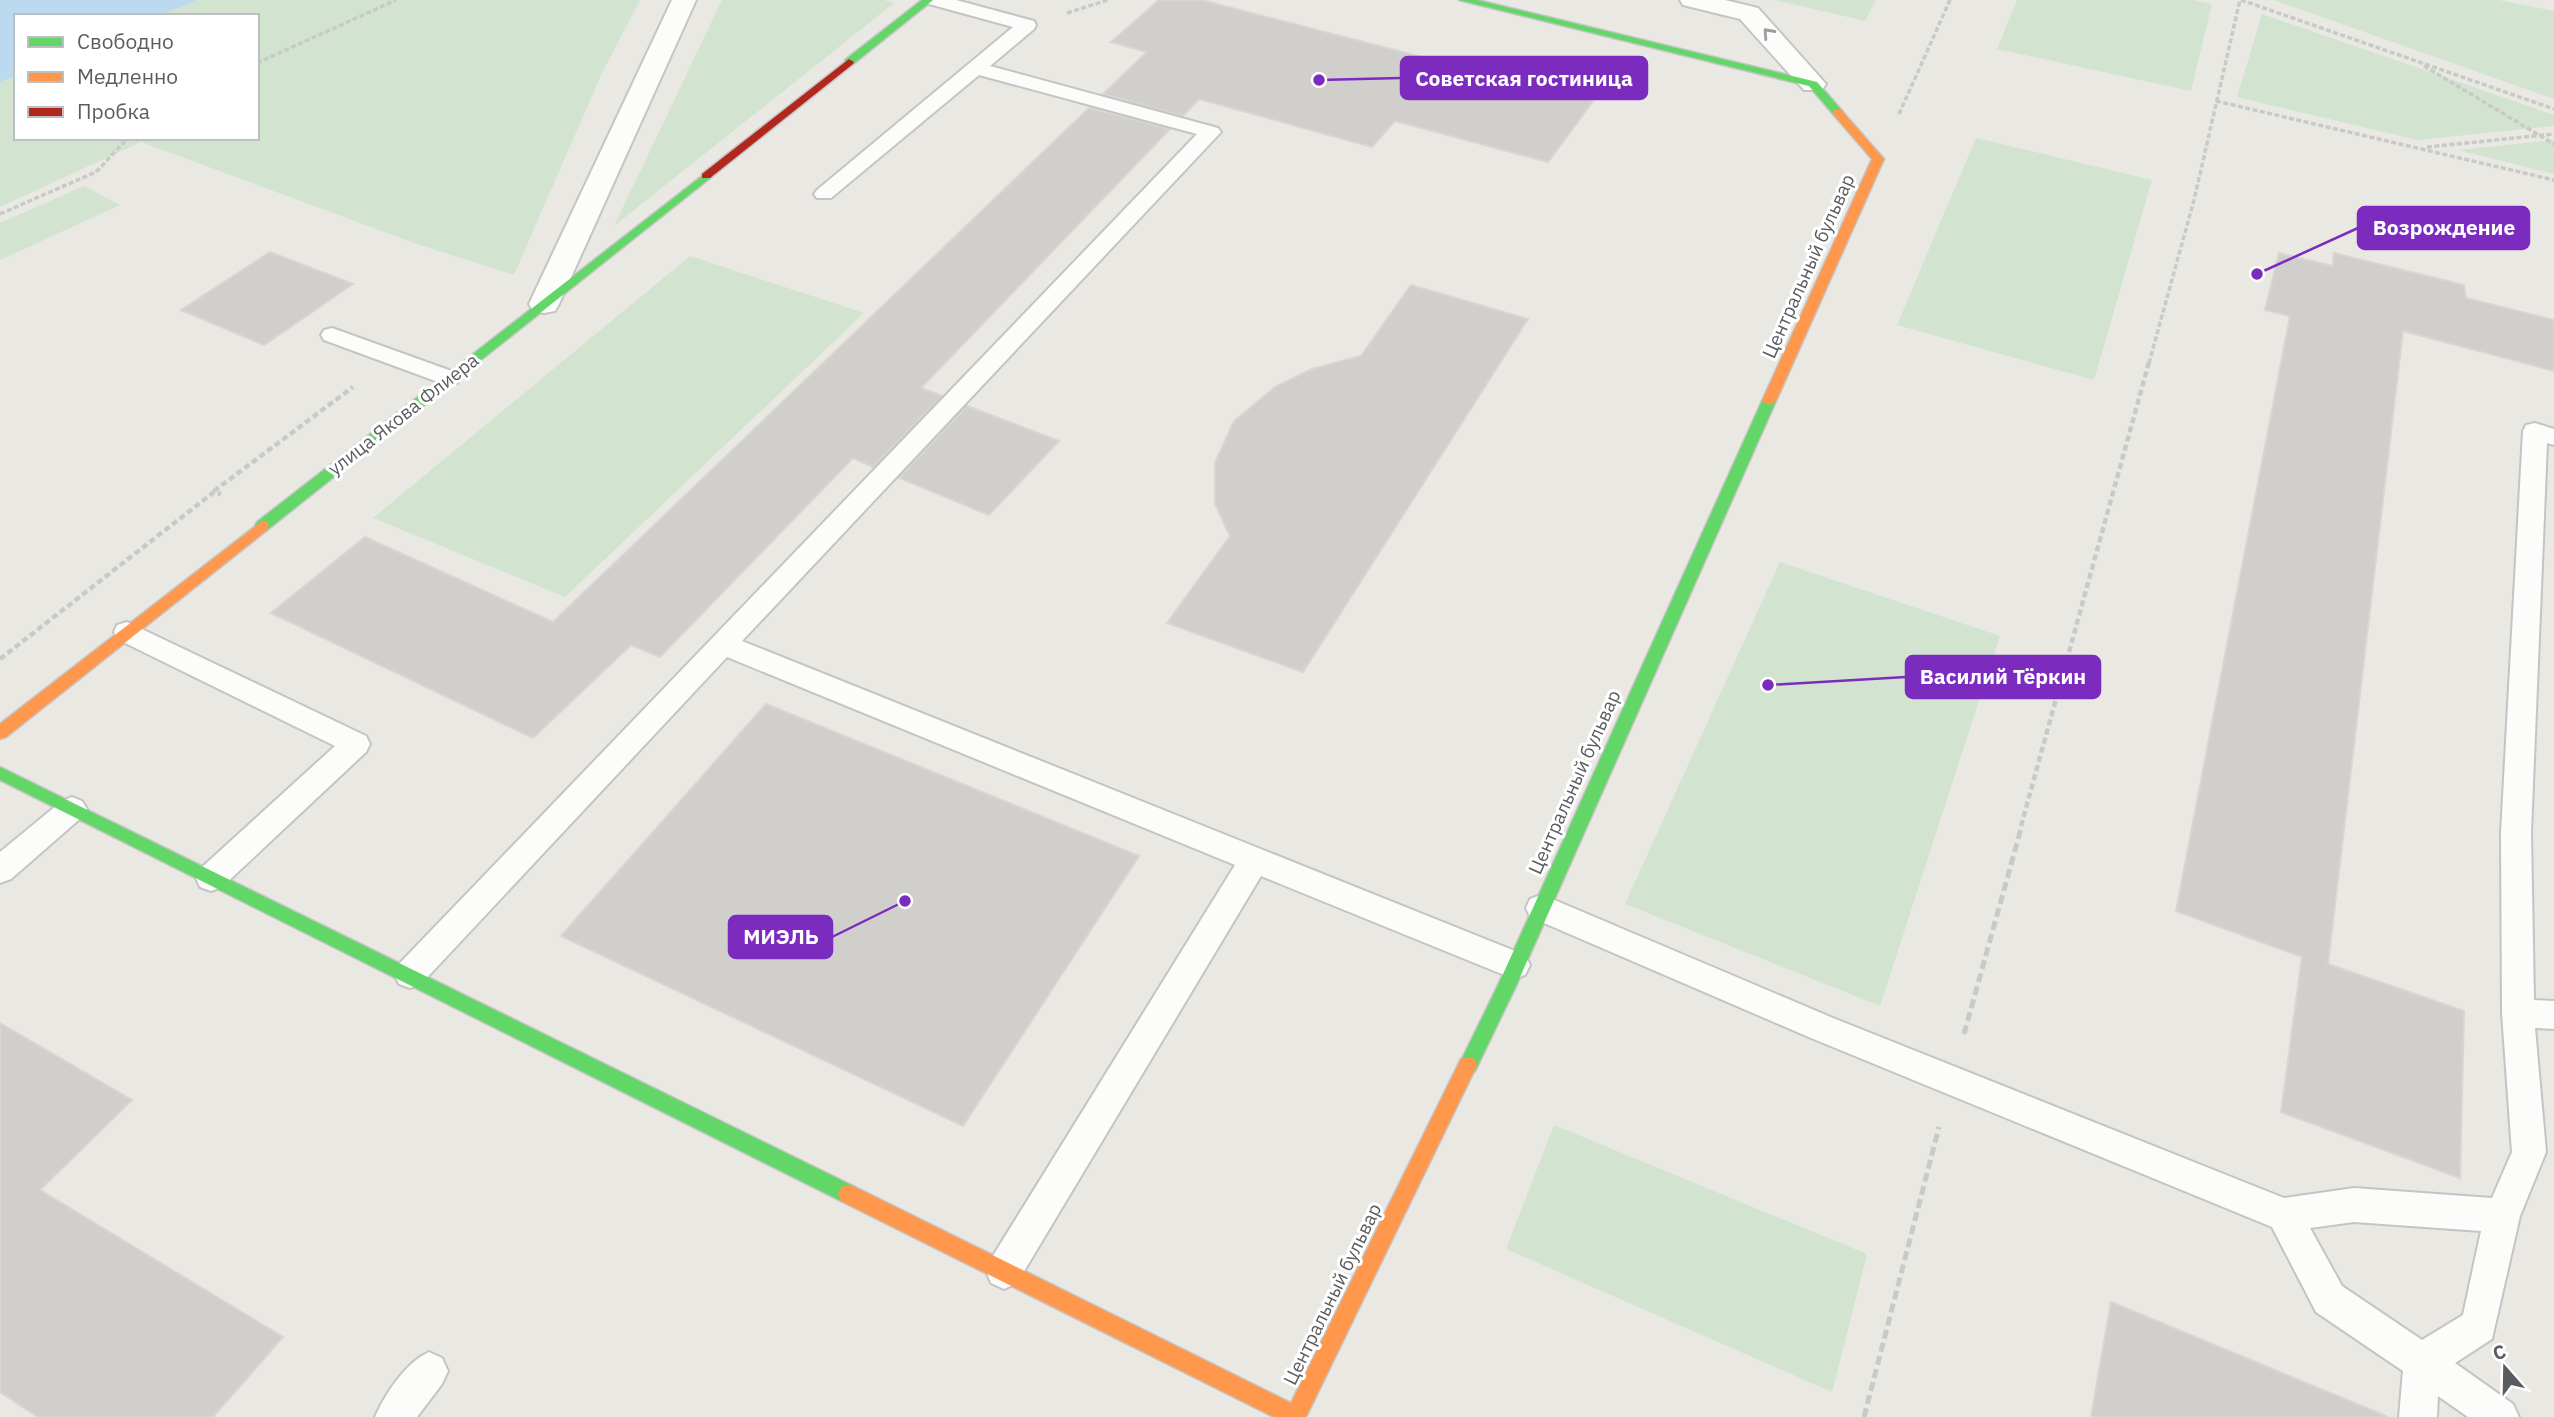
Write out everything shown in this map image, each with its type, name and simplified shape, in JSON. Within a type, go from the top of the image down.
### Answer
[{"type":"street","name":"улица Якова Флиера","points":[[0,733],[544,304],[684,0]]},
{"type":"street","points":[[544,304],[928,0]]},
{"type":"street","points":[[1464,0],[1813,84]]},
{"type":"street","points":[[1692,0],[1749,13],[1878,159]]},
{"type":"street","name":"Центральный бульвар","points":[[1295,1417],[1541,908],[1878,159]]},
{"type":"street","points":[[0,773],[410,974],[1295,1417]]},
{"type":"lane","points":[[824,194],[1027,25],[935,0]]},
{"type":"lane","points":[[410,974],[1212,132],[976,68]]},
{"type":"lane","points":[[332,335],[449,378]]},
{"type":"lane","points":[[2422,1362],[2479,1326],[2502,1216],[2529,1152],[2518,1013],[2516,833],[2535,431],[2554,437]]},
{"type":"lane","points":[[127,632],[356,744],[211,878]]},
{"type":"lane","points":[[723,644],[1514,965]]},
{"type":"lane","points":[[0,870],[72,809]]},
{"type":"lane","points":[[1004,1271],[1254,861]]},
{"type":"lane","points":[[1541,908],[1822,1028],[1952,1078],[2284,1215],[2354,1205],[2502,1216]]},
{"type":"lane","points":[[2518,1013],[2554,1015]]},
{"type":"lane","points":[[2284,1215],[2329,1299],[2500,1417]]},
{"type":"lane","points":[[2418,1417],[2422,1362]]},
{"type":"lane","points":[[394,1417],[429,1371]]},
{"type":"path","points":[[259,62],[396,0]]},
{"type":"path","points":[[1878,159],[1950,0]]},
{"type":"path","points":[[1864,1417],[1952,1078],[2194,200],[2241,0],[2554,109]]},
{"type":"path","points":[[2414,60],[2554,144]]},
{"type":"path","points":[[2216,101],[2554,180]]},
{"type":"path","points":[[2423,148],[2554,134]]},
{"type":"path","points":[[0,214],[96,172],[126,140]]},
{"type":"path","points":[[214,492],[359,382]]},
{"type":"green space","points":[[197,0],[640,0],[601,75],[514,275],[417,244],[141,142],[0,207],[0,82],[14,77],[14,140],[259,140],[259,14],[164,14]]},
{"type":"green space","points":[[722,0],[884,0],[894,3],[614,226]]},
{"type":"green space","points":[[1775,0],[1876,0],[1865,21]]},
{"type":"green space","points":[[2017,0],[2192,0],[2212,4],[2191,91],[1997,49]]},
{"type":"green space","points":[[2274,0],[2499,0],[2554,11],[2554,99]]},
{"type":"green space","points":[[2262,14],[2554,115],[2554,126],[2417,140],[2237,97]]},
{"type":"green space","points":[[1976,138],[2152,180],[2094,380],[1897,325]]},
{"type":"green space","points":[[2554,140],[2554,174],[2458,150]]},
{"type":"green space","points":[[84,186],[120,205],[0,260],[0,223]]},
{"type":"green space","points":[[690,256],[864,313],[565,597],[373,518]]},
{"type":"green space","points":[[1780,562],[2000,636],[1880,1006],[1625,904]]},
{"type":"green space","points":[[1554,1125],[1867,1254],[1832,1392],[1506,1249]]},
{"type":"water","points":[[0,0],[197,0],[164,14],[14,14],[14,77],[0,82]]},
{"type":"building","points":[[1159,0],[1201,0],[1593,101],[1548,162],[1395,121],[1372,147],[1199,99],[1183,116],[1103,94],[1147,52],[1111,42]]},
{"type":"building","points":[[1089,108],[1170,129],[921,388],[942,396],[873,467],[853,458],[660,657],[631,645],[533,738],[271,613],[365,537],[553,622]]},
{"type":"building","points":[[270,252],[353,284],[264,345],[181,310]]},
{"type":"building","points":[[2279,253],[2333,266],[2334,253],[2464,285],[2466,298],[2554,320],[2554,371],[2403,331],[2328,964],[2464,1011],[2460,1178],[2281,1112],[2302,957],[2176,911],[2290,316],[2265,310]]},
{"type":"building","points":[[1411,285],[1528,319],[1303,672],[1167,623],[1230,536],[1215,504],[1215,463],[1234,421],[1275,387],[1312,369],[1361,356]]},
{"type":"building","points":[[967,406],[1059,441],[989,515],[899,478]]},
{"type":"building","points":[[766,704],[1139,856],[963,1126],[561,936]]},
{"type":"building","points":[[0,1023],[132,1100],[40,1190],[283,1337],[213,1417],[38,1417],[0,1392]]},
{"type":"building","points":[[2111,1302],[2386,1416],[2386,1417],[2091,1417]]},
{"type":"traffic: fast","points":[[849,62],[928,0]]},
{"type":"traffic: fast","points":[[1464,0],[1813,84],[1837,112]]},
{"type":"traffic: fast","points":[[262,526],[706,176]]},
{"type":"traffic: fast","points":[[1468,1065],[1507,986],[1769,401]]},
{"type":"traffic: fast","points":[[0,773],[848,1194]]},
{"type":"traffic: slow","points":[[1769,401],[1878,159],[1837,112]]},
{"type":"traffic: slow","points":[[0,733],[262,526]]},
{"type":"traffic: slow","points":[[1295,1417],[1468,1065]]},
{"type":"traffic: slow","points":[[848,1194],[1295,1416]]},
{"type":"traffic: jam","points":[[706,176],[849,62]]},
{"type":"place","name":"Советская гостиница","points":[[1319,80]]},
{"type":"place","name":"Возрождение","points":[[2257,274]]},
{"type":"place","name":"Василий Тёркин","points":[[1768,685]]},
{"type":"place","name":"МИЭЛЬ","points":[[905,901]]}]
